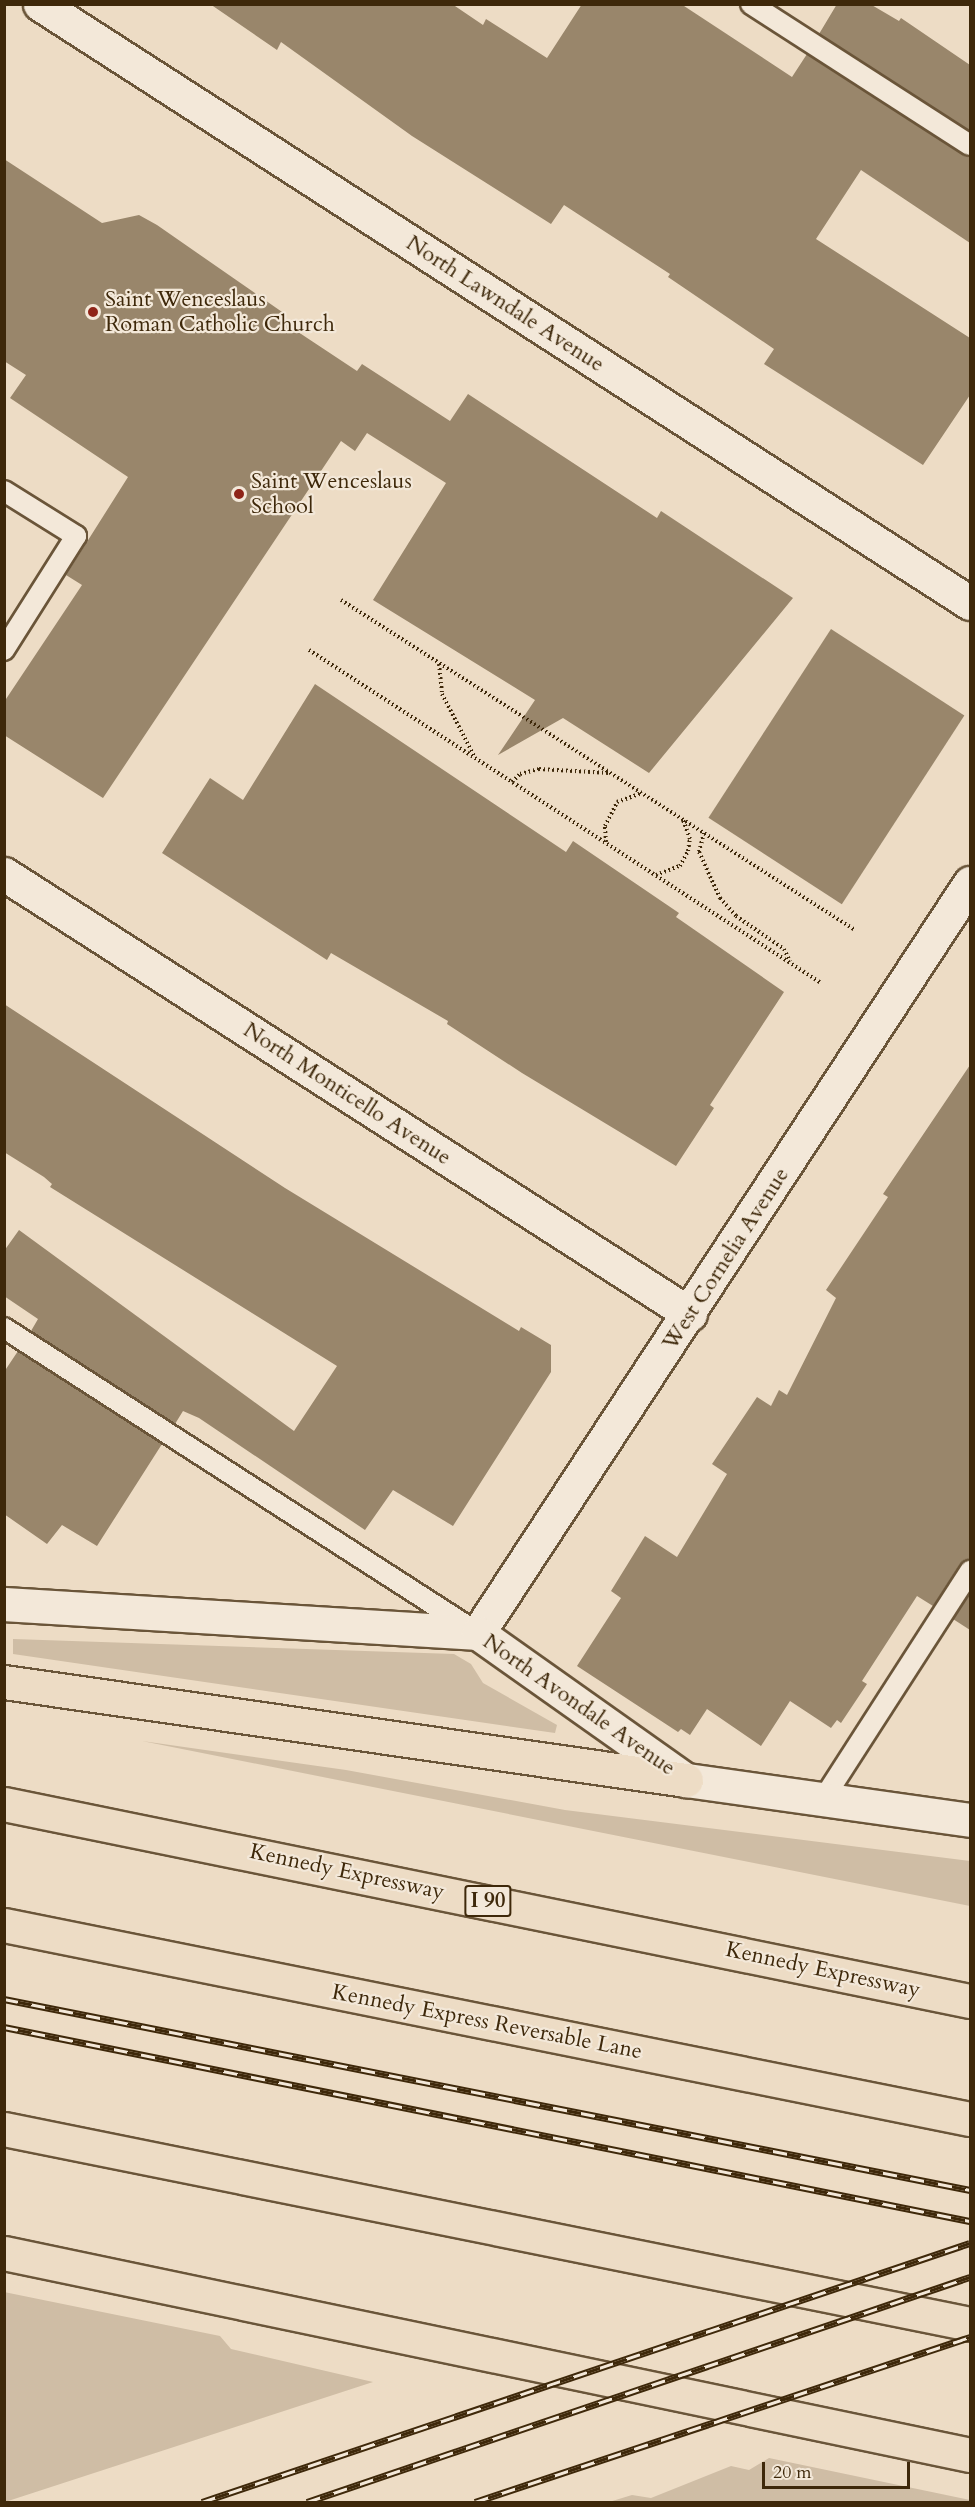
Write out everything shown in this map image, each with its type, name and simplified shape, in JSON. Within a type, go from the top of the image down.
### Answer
[{"type":"highway","points":[[4,1682],[686,1780]]},
{"type":"highway","name":"Kennedy Expressway","points":[[4,1804],[970,2001]]},
{"type":"highway","name":"Kennedy Express Reversable Lane","points":[[4,1925],[970,2119]]},
{"type":"highway","points":[[4,2129],[970,2324]]},
{"type":"highway","points":[[4,2253],[970,2455]]},
{"type":"street","name":"North Lawndale Avenue","points":[[40,4],[970,603]]},
{"type":"street","name":"North Monticello Avenue","points":[[4,874],[690,1314]]},
{"type":"street","name":"West Cornelia Avenue","points":[[478,1633],[690,1314],[970,883]]},
{"type":"street","name":"North Avondale Avenue","points":[[4,1604],[478,1633],[686,1780],[822,1801],[970,1820]]},
{"type":"lane","points":[[751,4],[970,145]]},
{"type":"lane","points":[[4,491],[76,536],[5,647]]},
{"type":"lane","points":[[4,1328],[478,1633]]},
{"type":"lane","points":[[822,1801],[970,1570]]},
{"type":"path","points":[[341,600],[855,930]]},
{"type":"path","points":[[309,650],[822,983]]},
{"type":"path","points":[[439,663],[442,694],[476,758]]},
{"type":"path","points":[[512,782],[520,774],[539,769],[611,774]]},
{"type":"path","points":[[606,843],[605,826],[617,802],[642,793]]},
{"type":"path","points":[[656,875],[680,866],[688,851],[690,839],[683,819]]},
{"type":"path","points":[[704,833],[699,852],[720,898],[736,916],[784,949],[791,964]]},
{"type":"shaded area","points":[[13,1639],[454,1654],[471,1664],[483,1683],[557,1725],[555,1733],[13,1654]]},
{"type":"shaded area","points":[[142,1741],[346,1770],[565,1810],[970,1861],[970,1906]]},
{"type":"shaded area","points":[[4,2292],[220,2336],[231,2349],[373,2382],[5,2502]]},
{"type":"shaded area","points":[[769,2458],[970,2500],[970,2502],[609,2502],[632,2495],[651,2498],[731,2466],[749,2470]]},
{"type":"building","points":[[210,4],[452,4],[483,25],[486,19],[547,58],[582,4],[681,4],[792,77],[807,54],[970,157],[970,243],[861,170],[816,239],[970,338],[970,395],[923,465],[764,364],[774,349],[668,277],[670,274],[564,205],[551,224],[412,136],[281,42],[277,50]]},
{"type":"building","points":[[837,4],[870,4],[899,21],[901,18],[970,65],[970,131],[819,34]]},
{"type":"building","points":[[4,159],[102,223],[139,215],[157,225],[285,314],[280,320],[357,371],[362,364],[450,421],[468,394],[657,518],[661,511],[793,598],[649,773],[563,718],[498,755],[535,700],[373,600],[446,483],[367,433],[355,451],[341,441],[103,798],[4,735],[4,702],[82,585],[66,575],[128,477],[10,398],[26,375],[4,361]]},
{"type":"building","points":[[831,629],[964,716],[842,904],[708,818]]},
{"type":"building","points":[[315,684],[566,852],[573,841],[679,913],[676,917],[784,992],[710,1105],[714,1108],[676,1166],[522,1073],[447,1024],[448,1021],[331,953],[327,960],[162,853],[210,778],[243,800]]},
{"type":"building","points":[[4,1004],[285,1188],[519,1331],[521,1327],[551,1345],[551,1372],[453,1526],[393,1490],[365,1530],[199,1418],[183,1411],[175,1424],[31,1331],[38,1319],[4,1296],[4,1251],[19,1230],[294,1431],[337,1366],[50,1187],[52,1184],[44,1177],[4,1152]]},
{"type":"building","points":[[970,1065],[970,1559],[960,1564],[933,1606],[917,1596],[862,1681],[867,1684],[841,1723],[837,1720],[831,1728],[790,1701],[761,1746],[707,1709],[690,1735],[681,1729],[678,1732],[577,1666],[621,1598],[611,1591],[645,1536],[677,1557],[727,1474],[712,1464],[757,1397],[771,1406],[779,1390],[787,1395],[836,1298],[826,1290],[888,1197],[883,1194]]},
{"type":"building","points":[[18,1351],[162,1444],[97,1546],[62,1525],[47,1544],[4,1514],[4,1372]]},
{"type":"building","points":[[970,1592],[970,1630],[953,1619]]},
{"type":"railway","points":[[4,1999],[970,2190]]},
{"type":"railway","points":[[4,2027],[970,2221]]},
{"type":"railway","points":[[202,2502],[970,2243]]},
{"type":"railway","points":[[307,2502],[970,2277]]},
{"type":"railway","points":[[475,2502],[970,2337]]},
{"type":"place","name":"Saint Wenceslaus Roman Catholic Church","points":[[93,312]]},
{"type":"place","name":"Saint Wenceslaus School","points":[[239,494]]}]
